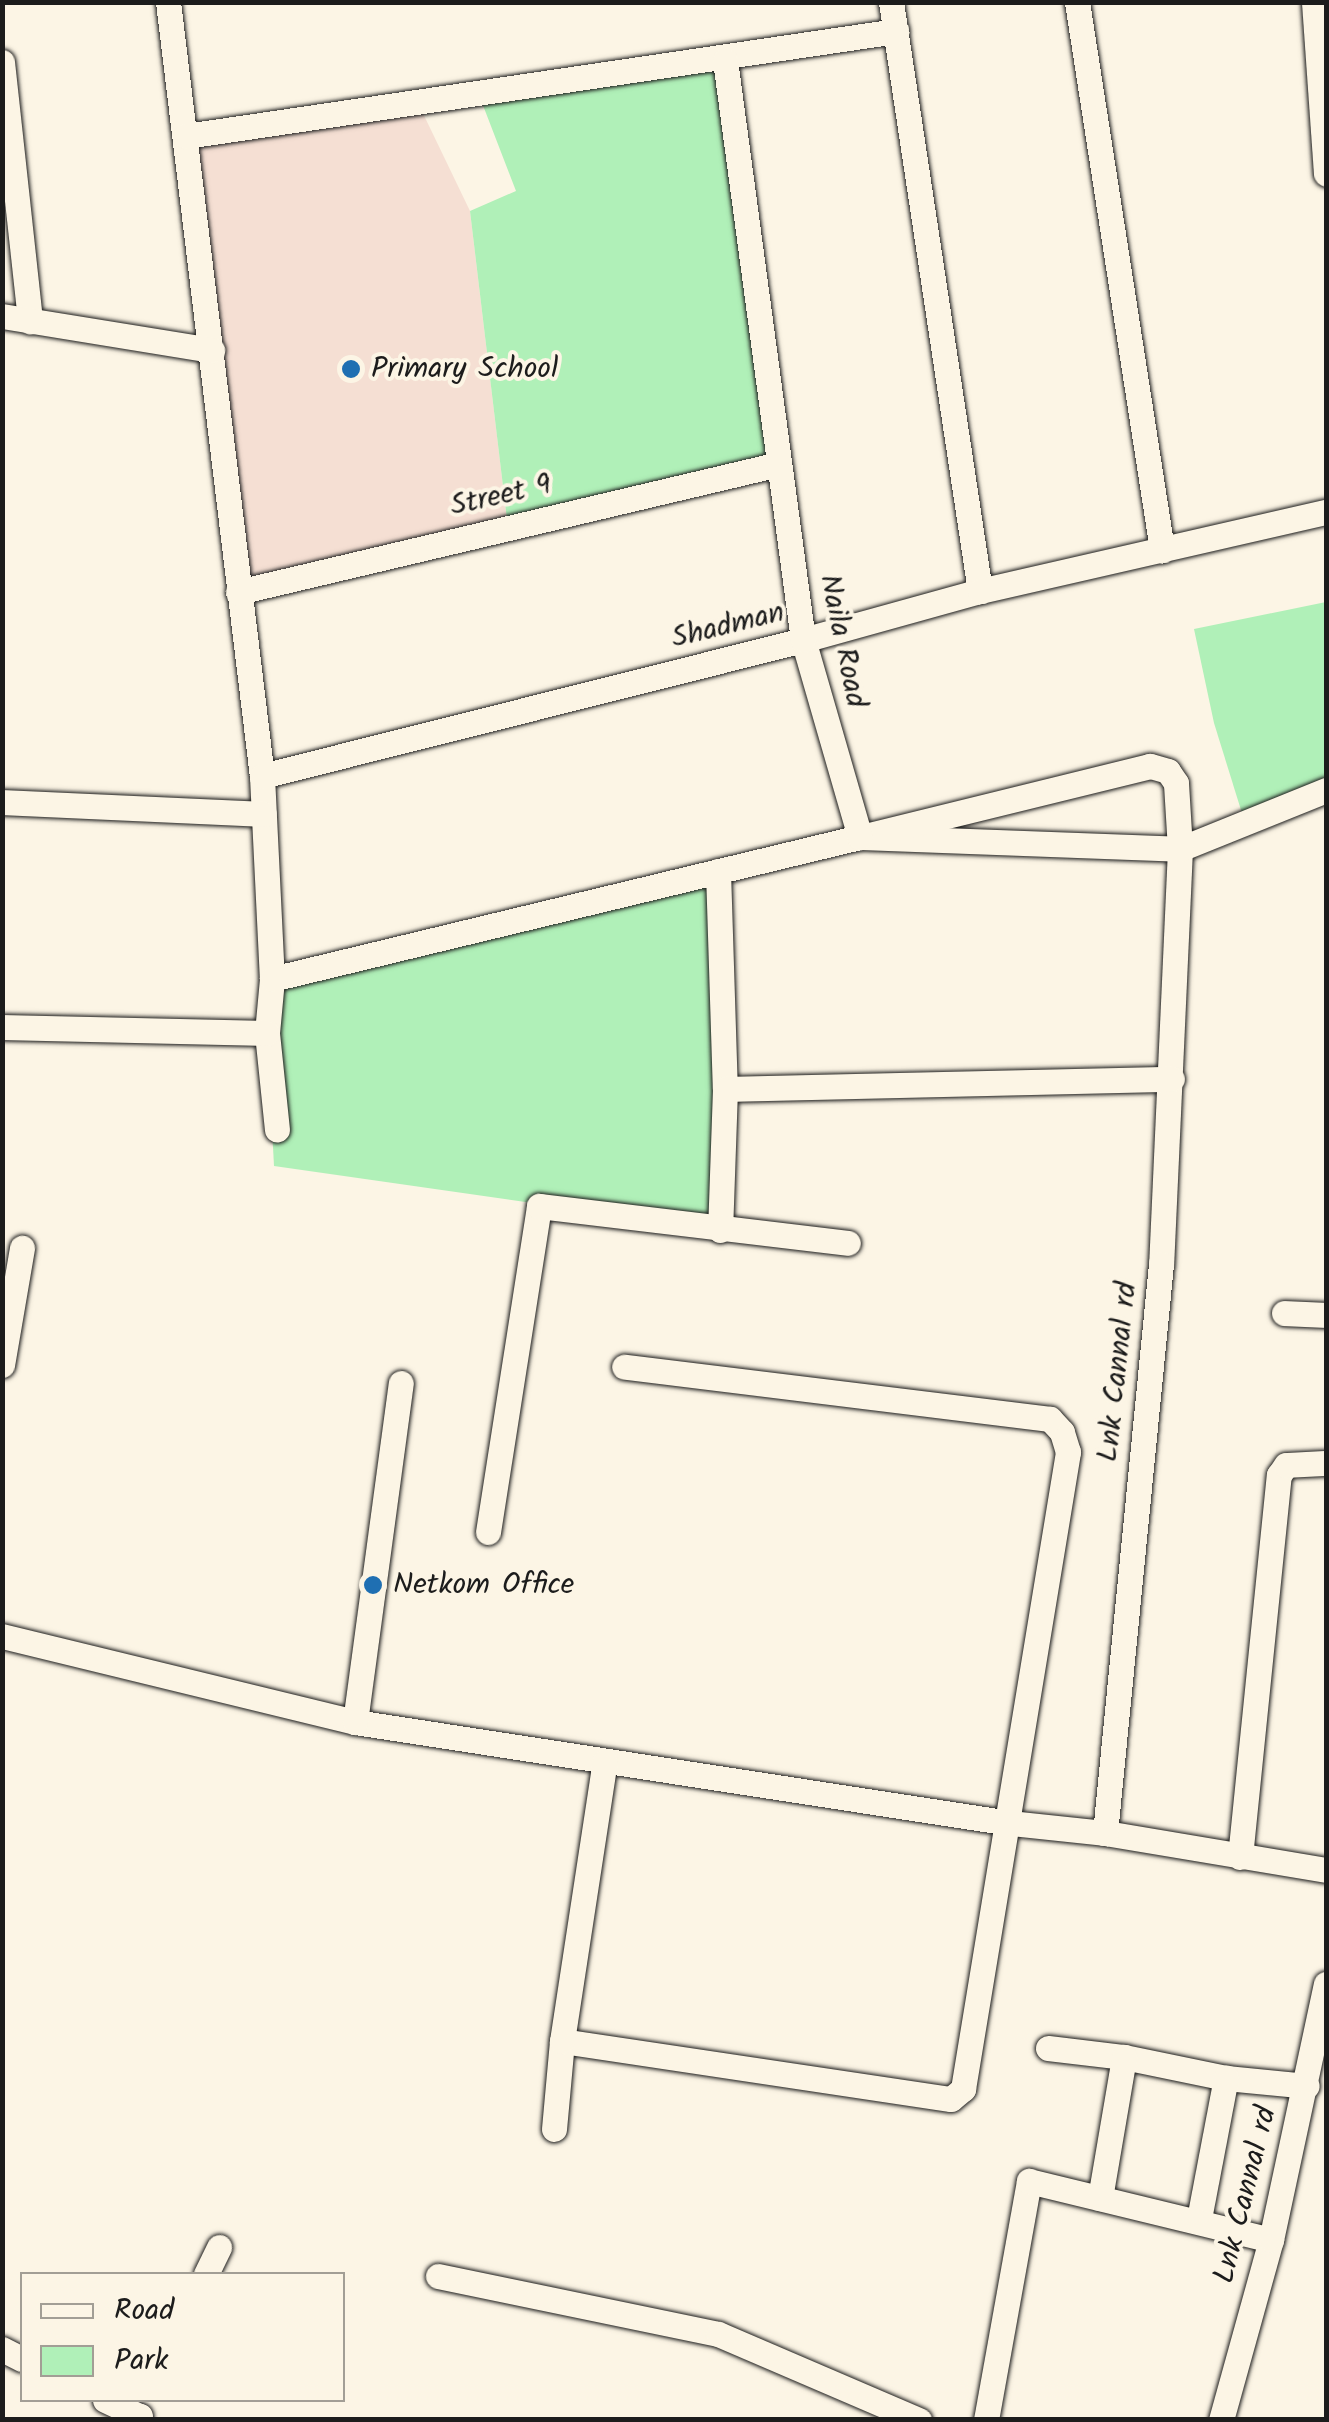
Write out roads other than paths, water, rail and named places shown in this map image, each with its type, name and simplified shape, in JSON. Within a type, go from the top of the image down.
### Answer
[{"type":"street","points":[[168,2],[262,776],[272,979],[267,1033],[277,1129]]},
{"type":"street","points":[[891,2],[980,591]]},
{"type":"street","points":[[1077,2],[1162,550]]},
{"type":"street","points":[[1314,2],[1326,174]]},
{"type":"street","points":[[186,136],[724,60],[896,31]]},
{"type":"street","name":"Naila Road","points":[[724,60],[803,640],[860,837]]},
{"type":"street","points":[[2,62],[30,321]]},
{"type":"street","points":[[2,316],[212,350]]},
{"type":"street","name":"Street 9","points":[[238,592],[779,464]]},
{"type":"street","name":"Shadman","points":[[262,776],[803,640],[980,591],[1326,512]]},
{"type":"street","points":[[272,979],[1150,766],[1168,771],[1176,783],[1180,849]]},
{"type":"street","points":[[860,837],[1180,849],[1326,790]]},
{"type":"street","points":[[2,802],[264,814]]},
{"type":"street","name":"Lnk Cannal rd","points":[[1105,1833],[1161,1264],[1180,849]]},
{"type":"street","points":[[718,871],[725,1089],[720,1230]]},
{"type":"street","points":[[2,1027],[267,1033]]},
{"type":"street","points":[[725,1089],[1172,1080]]},
{"type":"street","points":[[488,1532],[539,1206],[848,1243]]},
{"type":"street","points":[[2,1365],[22,1248]]},
{"type":"street","points":[[1284,1312],[1326,1315]]},
{"type":"street","points":[[562,2041],[951,2099],[963,2089],[1010,1823],[1068,1452],[1062,1432],[1050,1420],[624,1367]]},
{"type":"street","points":[[355,1722],[400,1384]]},
{"type":"street","points":[[1240,1857],[1279,1476],[1286,1465],[1326,1464]]},
{"type":"street","points":[[2,1636],[355,1722],[1010,1823],[1105,1833],[1326,1870]]},
{"type":"street","points":[[554,2129],[562,2041],[606,1761]]},
{"type":"street","name":"Lnk Cannal rd","points":[[1220,2420],[1271,2240],[1326,1984]]},
{"type":"street","points":[[1048,2048],[1124,2057],[1226,2078],[1306,2086]]},
{"type":"street","points":[[1100,2198],[1124,2057]]},
{"type":"street","points":[[1199,2219],[1226,2078]]},
{"type":"street","points":[[986,2420],[1029,2181],[1199,2219],[1271,2240]]},
{"type":"street","points":[[207,2272],[219,2247]]},
{"type":"street","points":[[438,2276],[718,2334],[919,2420]]},
{"type":"street","points":[[110,2402],[143,2414]]},
{"type":"place","name":"Primary School","points":[[351,369]]},
{"type":"place","name":"Netkom Office","points":[[373,1585]]}]
